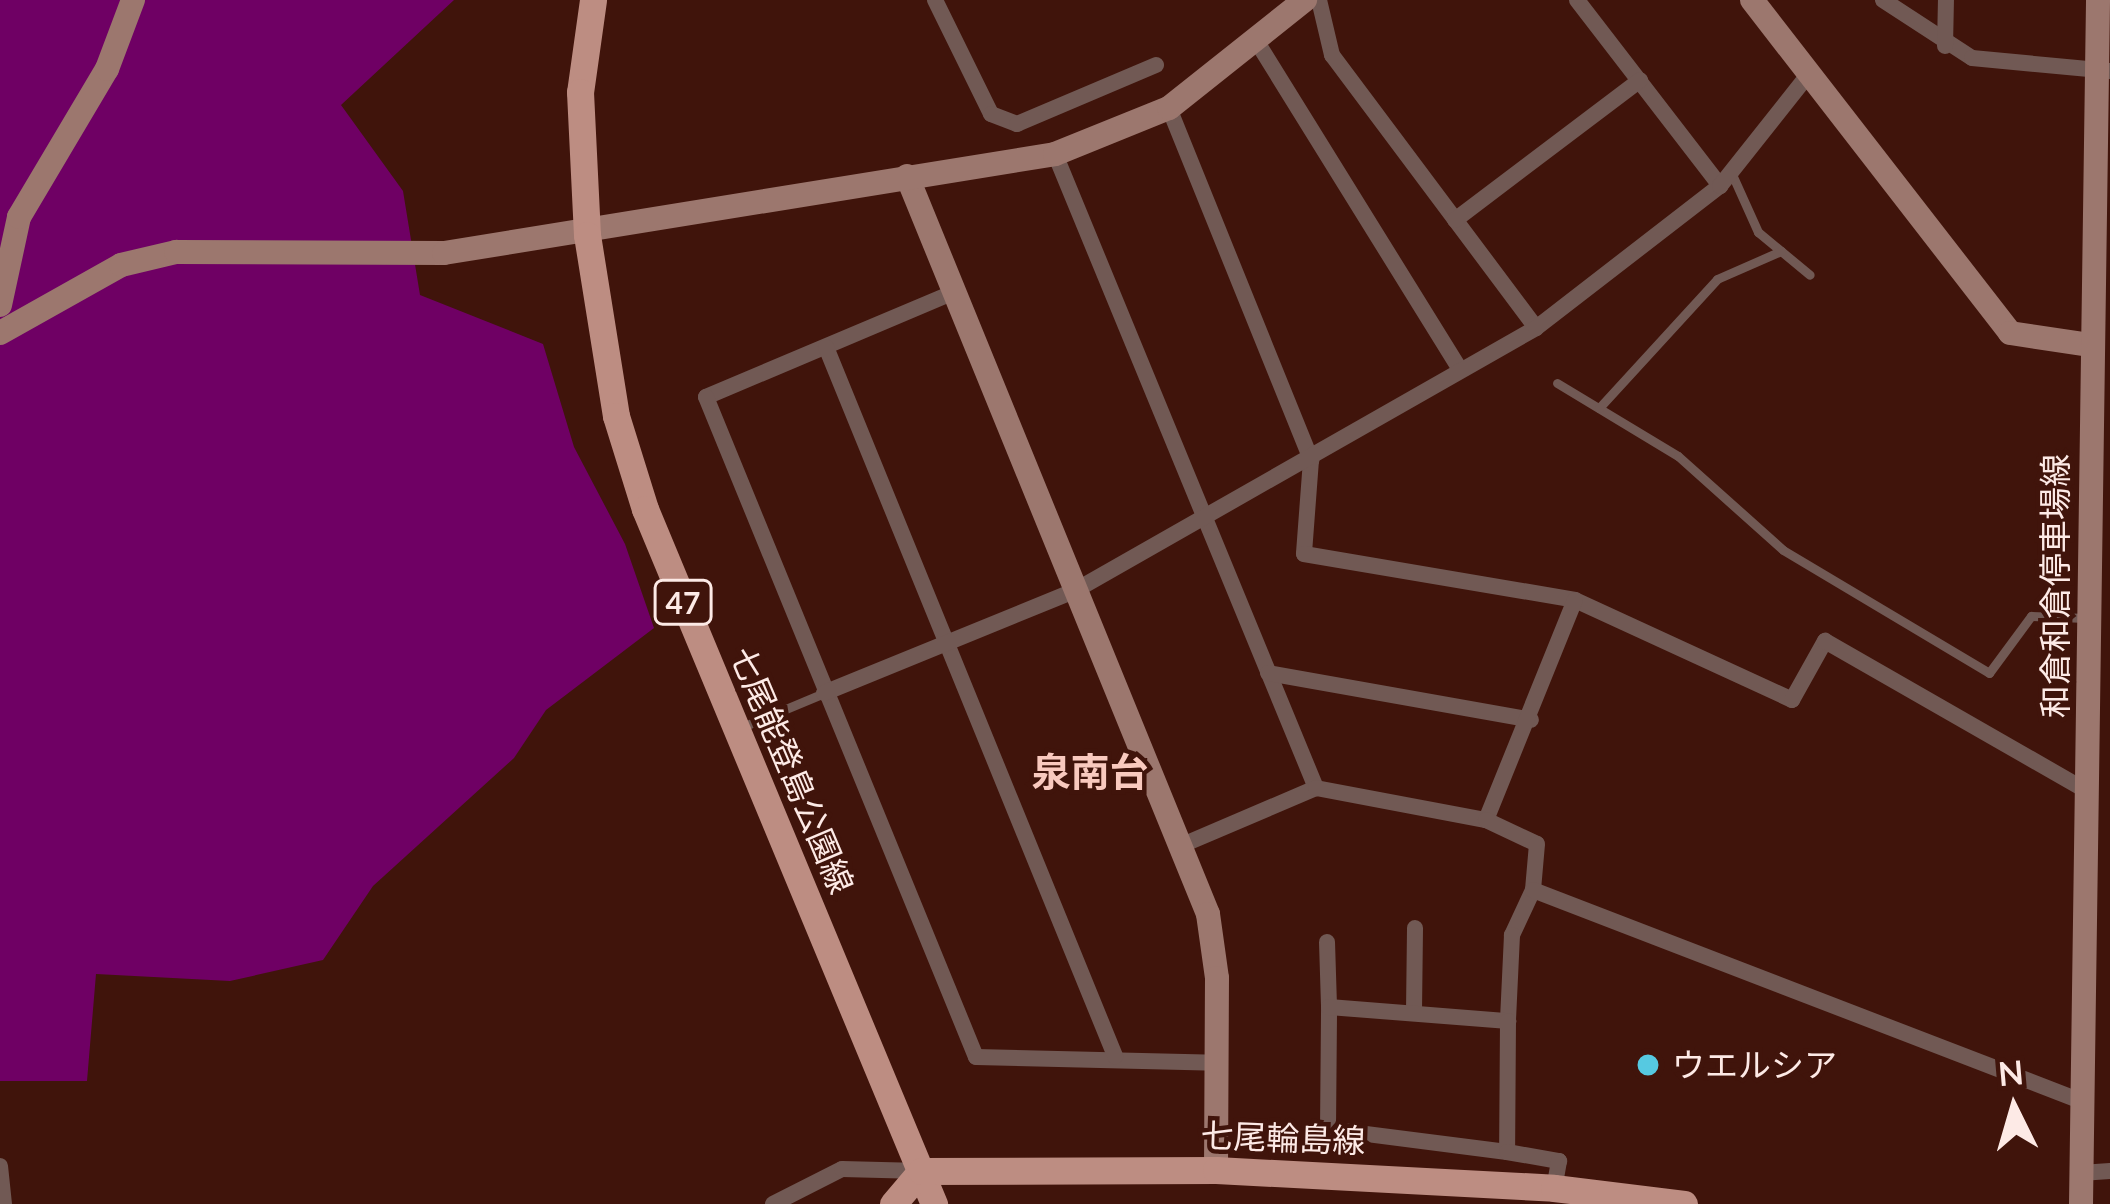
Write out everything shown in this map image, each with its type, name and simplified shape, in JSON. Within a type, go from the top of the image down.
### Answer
[{"type":"main road","name":"七尾能登島公園線","points":[[593,0],[580,92],[587,235],[616,416],[736,730],[934,1204]]},
{"type":"main road","name":"七尾輪島線","points":[[921,1171],[1216,1170],[1554,1188],[1684,1204]]},
{"type":"main road","points":[[893,1204],[921,1171]]},
{"type":"street","points":[[0,305],[19,217],[107,68],[134,0]]},
{"type":"street","points":[[935,0],[991,114],[1017,124],[1156,65]]},
{"type":"street","points":[[0,334],[121,266],[176,252],[444,253],[587,235],[1055,154],[1169,108],[1305,0]]},
{"type":"street","points":[[1319,0],[1331,55],[1536,328]]},
{"type":"street","points":[[1576,0],[1725,179]]},
{"type":"street","points":[[1752,0],[2011,333],[2099,342]]},
{"type":"street","points":[[1883,0],[1946,46],[2034,70],[2104,71]]},
{"type":"street","points":[[1946,0],[1946,46]]},
{"type":"street","name":"和倉和倉停車場線","points":[[2081,1204],[2088,618],[2104,71],[2098,0]]},
{"type":"street","points":[[1257,42],[1460,370]]},
{"type":"street","points":[[824,693],[1076,590],[1536,328],[1725,179],[1808,75]]},
{"type":"street","points":[[1455,220],[1640,80]]},
{"type":"street","points":[[1169,108],[1311,460],[1304,554],[1575,600],[1792,700],[1825,641],[2087,791]]},
{"type":"street","points":[[1055,154],[1208,515],[1316,788]]},
{"type":"street","points":[[907,176],[1208,914],[1216,1170]]},
{"type":"street","points":[[952,293],[706,397],[976,1057],[1115,1056],[1216,1063]]},
{"type":"street","points":[[826,347],[1115,1056]]},
{"type":"street","points":[[1486,820],[1531,720],[1575,600]]},
{"type":"street","points":[[1268,674],[1531,720]]},
{"type":"street","points":[[1180,846],[1316,788],[1486,820],[1537,844],[1533,890],[1513,934],[1508,1152]]},
{"type":"street","points":[[1533,890],[2081,1101]]},
{"type":"street","points":[[1414,928],[1414,1011]]},
{"type":"street","points":[[1327,942],[1328,1129],[1559,1161],[1554,1188]]},
{"type":"street","points":[[1329,1007],[1508,1021]]},
{"type":"street","points":[[0,1166],[4,1204]]},
{"type":"street","points":[[773,1204],[842,1169],[921,1171]]},
{"type":"street","points":[[2081,1173],[2110,1171]]},
{"type":"lane","points":[[1725,179],[1758,232],[1810,275]]},
{"type":"lane","points":[[1599,408],[1717,279],[1781,251]]},
{"type":"lane","points":[[1557,382],[1712,482],[1783,550],[1989,673],[2031,616],[2088,618]]},
{"type":"lane","points":[[736,730],[824,693]]},
{"type":"shaded area","points":[[0,0],[454,0],[341,105],[403,191],[420,295],[543,344],[574,447],[625,544],[654,628],[546,710],[514,758],[373,886],[323,960],[230,981],[96,974],[87,1081],[0,1081]]},
{"type":"place","name":"ウエルシア","points":[[1648,1065]]},
{"type":"district","name":"泉南台","points":[[1090,771]]}]
